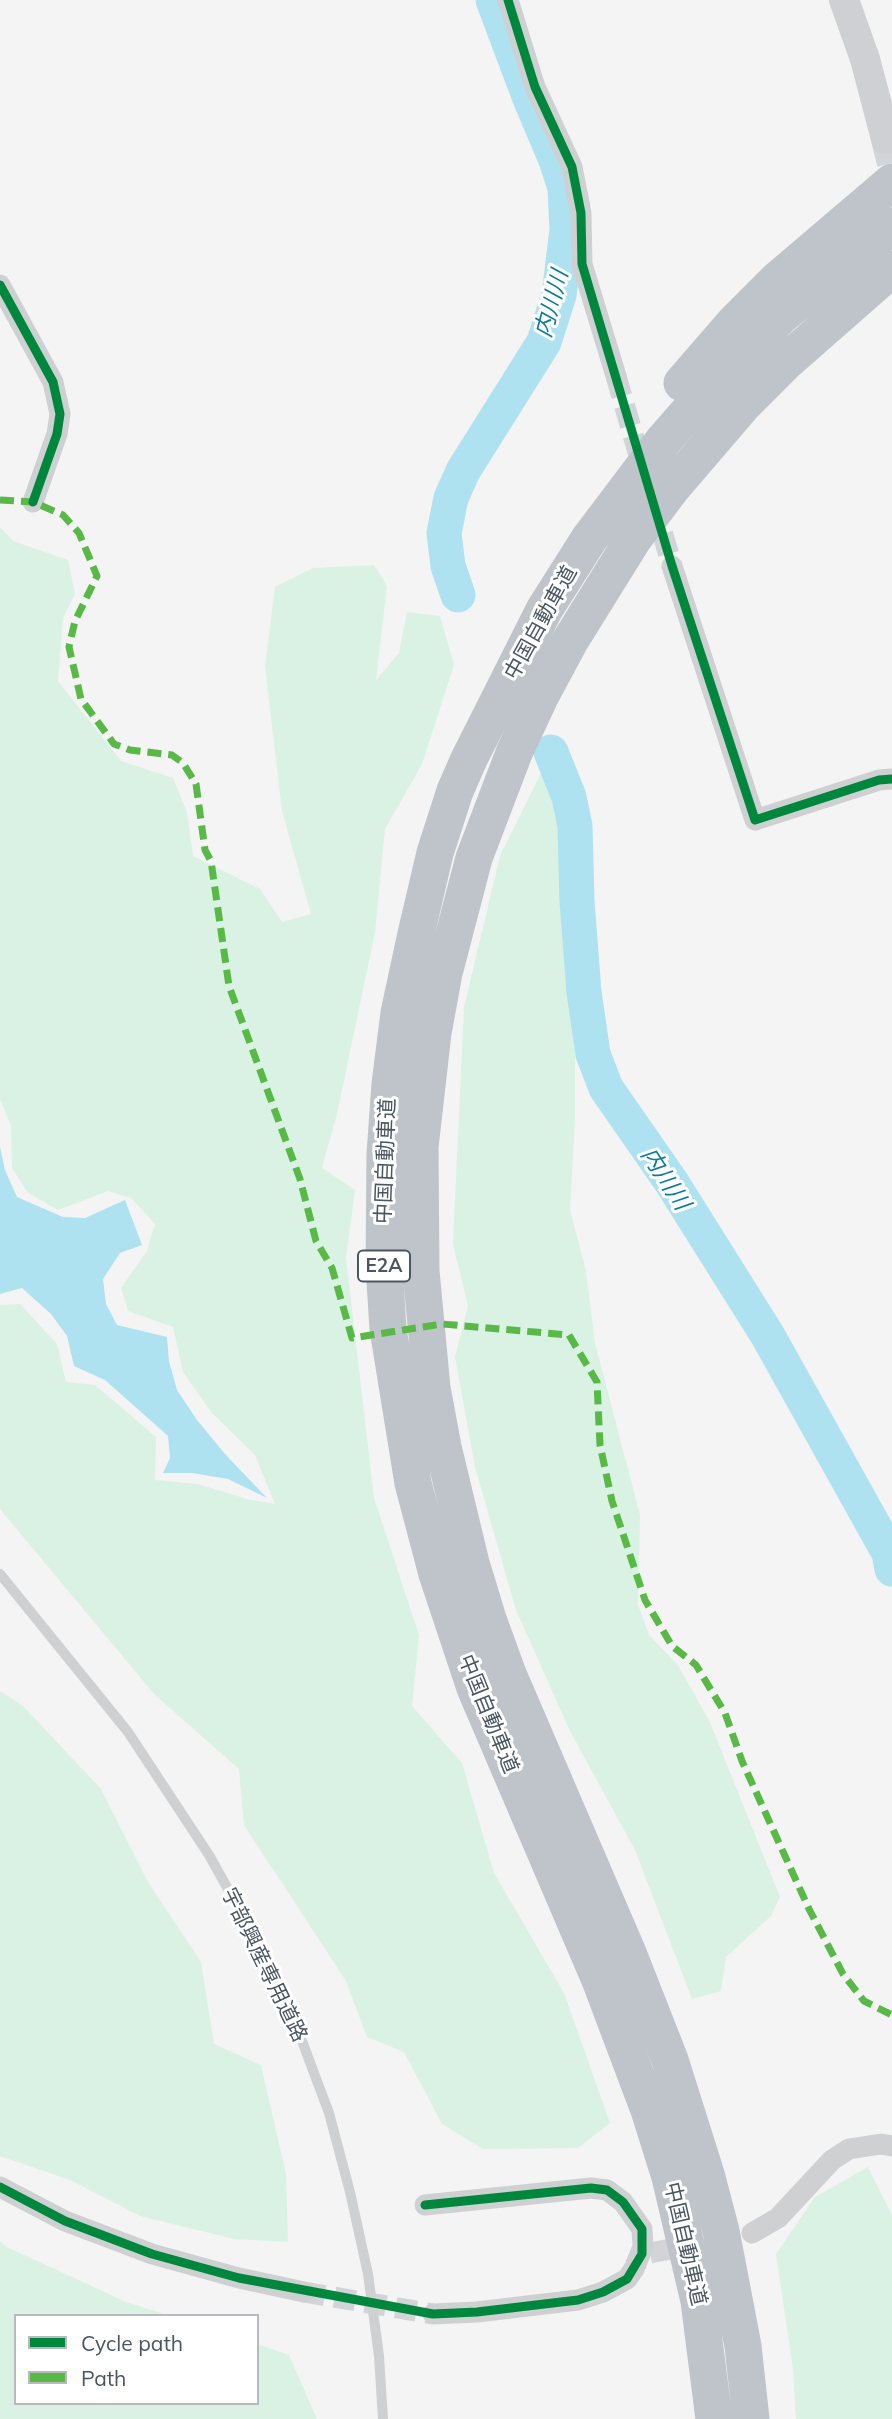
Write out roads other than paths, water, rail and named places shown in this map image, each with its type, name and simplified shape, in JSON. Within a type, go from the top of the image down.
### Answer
[{"type":"highway","points":[[469,759],[538,589],[614,469],[675,391],[734,323],[777,280],[892,182]]},
{"type":"highway","name":"中国自動車道","points":[[714,2419],[699,2301],[666,2166],[649,2110],[600,1980],[475,1688],[437,1574],[413,1483],[388,1329],[384,1265],[385,1154],[390,1084],[399,1013],[435,853],[469,759],[544,610],[589,539],[663,441],[719,377],[782,315],[892,226]]},
{"type":"highway","name":"中国自動車道","points":[[751,2419],[741,2332],[721,2231],[670,2060],[628,1953],[508,1674],[471,1563],[432,1388],[421,1271],[420,1147],[433,1033],[442,985],[474,858],[514,753],[569,641],[634,538],[671,489],[743,405],[787,361],[892,269]]},
{"type":"main road","points":[[845,0],[865,59],[886,139]]},
{"type":"street","points":[[508,0],[535,87],[572,167],[581,213],[582,264],[616,376]]},
{"type":"street","points":[[0,285],[53,382],[60,414],[58,434],[33,502]]},
{"type":"street","points":[[672,566],[755,820],[879,780],[892,779]]},
{"type":"street","points":[[752,2233],[778,2218],[832,2160],[849,2149],[881,2144],[892,2146]]},
{"type":"street","points":[[0,2187],[65,2221],[152,2254],[239,2278],[304,2292]]},
{"type":"street","points":[[425,2205],[591,2188],[607,2189],[623,2202],[642,2230],[646,2254],[627,2279],[603,2292],[578,2300],[477,2312],[433,2314]]},
{"type":"lane","name":"宇部興産専用道路","points":[[0,1574],[128,1732],[209,1855],[264,1954],[302,2041],[329,2113],[350,2192],[368,2274],[379,2356],[383,2419]]},
{"type":"water","points":[[0,1147],[5,1170],[17,1197],[63,1217],[85,1218],[125,1200],[142,1245],[120,1253],[103,1279],[106,1304],[117,1325],[167,1337],[169,1361],[177,1390],[225,1454],[267,1498],[228,1479],[192,1473],[163,1473],[170,1458],[168,1436],[105,1380],[74,1366],[67,1336],[51,1314],[22,1288],[0,1294]]},
{"type":"waterway","name":"内川川","points":[[458,595],[448,566],[444,533],[451,498],[463,471],[544,342],[559,295],[567,230],[565,188],[556,160],[493,0]]},
{"type":"waterway","name":"内川川","points":[[551,752],[569,797],[575,826],[584,992],[593,1054],[606,1088],[672,1183],[768,1336],[889,1553],[892,1569]]},
{"type":"tunnel","points":[[886,139],[892,163]]},
{"type":"tunnel","points":[[616,376],[644,473]]},
{"type":"tunnel","points":[[654,504],[672,566]]},
{"type":"tunnel","points":[[650,2253],[696,2244]]},
{"type":"tunnel","points":[[304,2292],[433,2314]]}]
